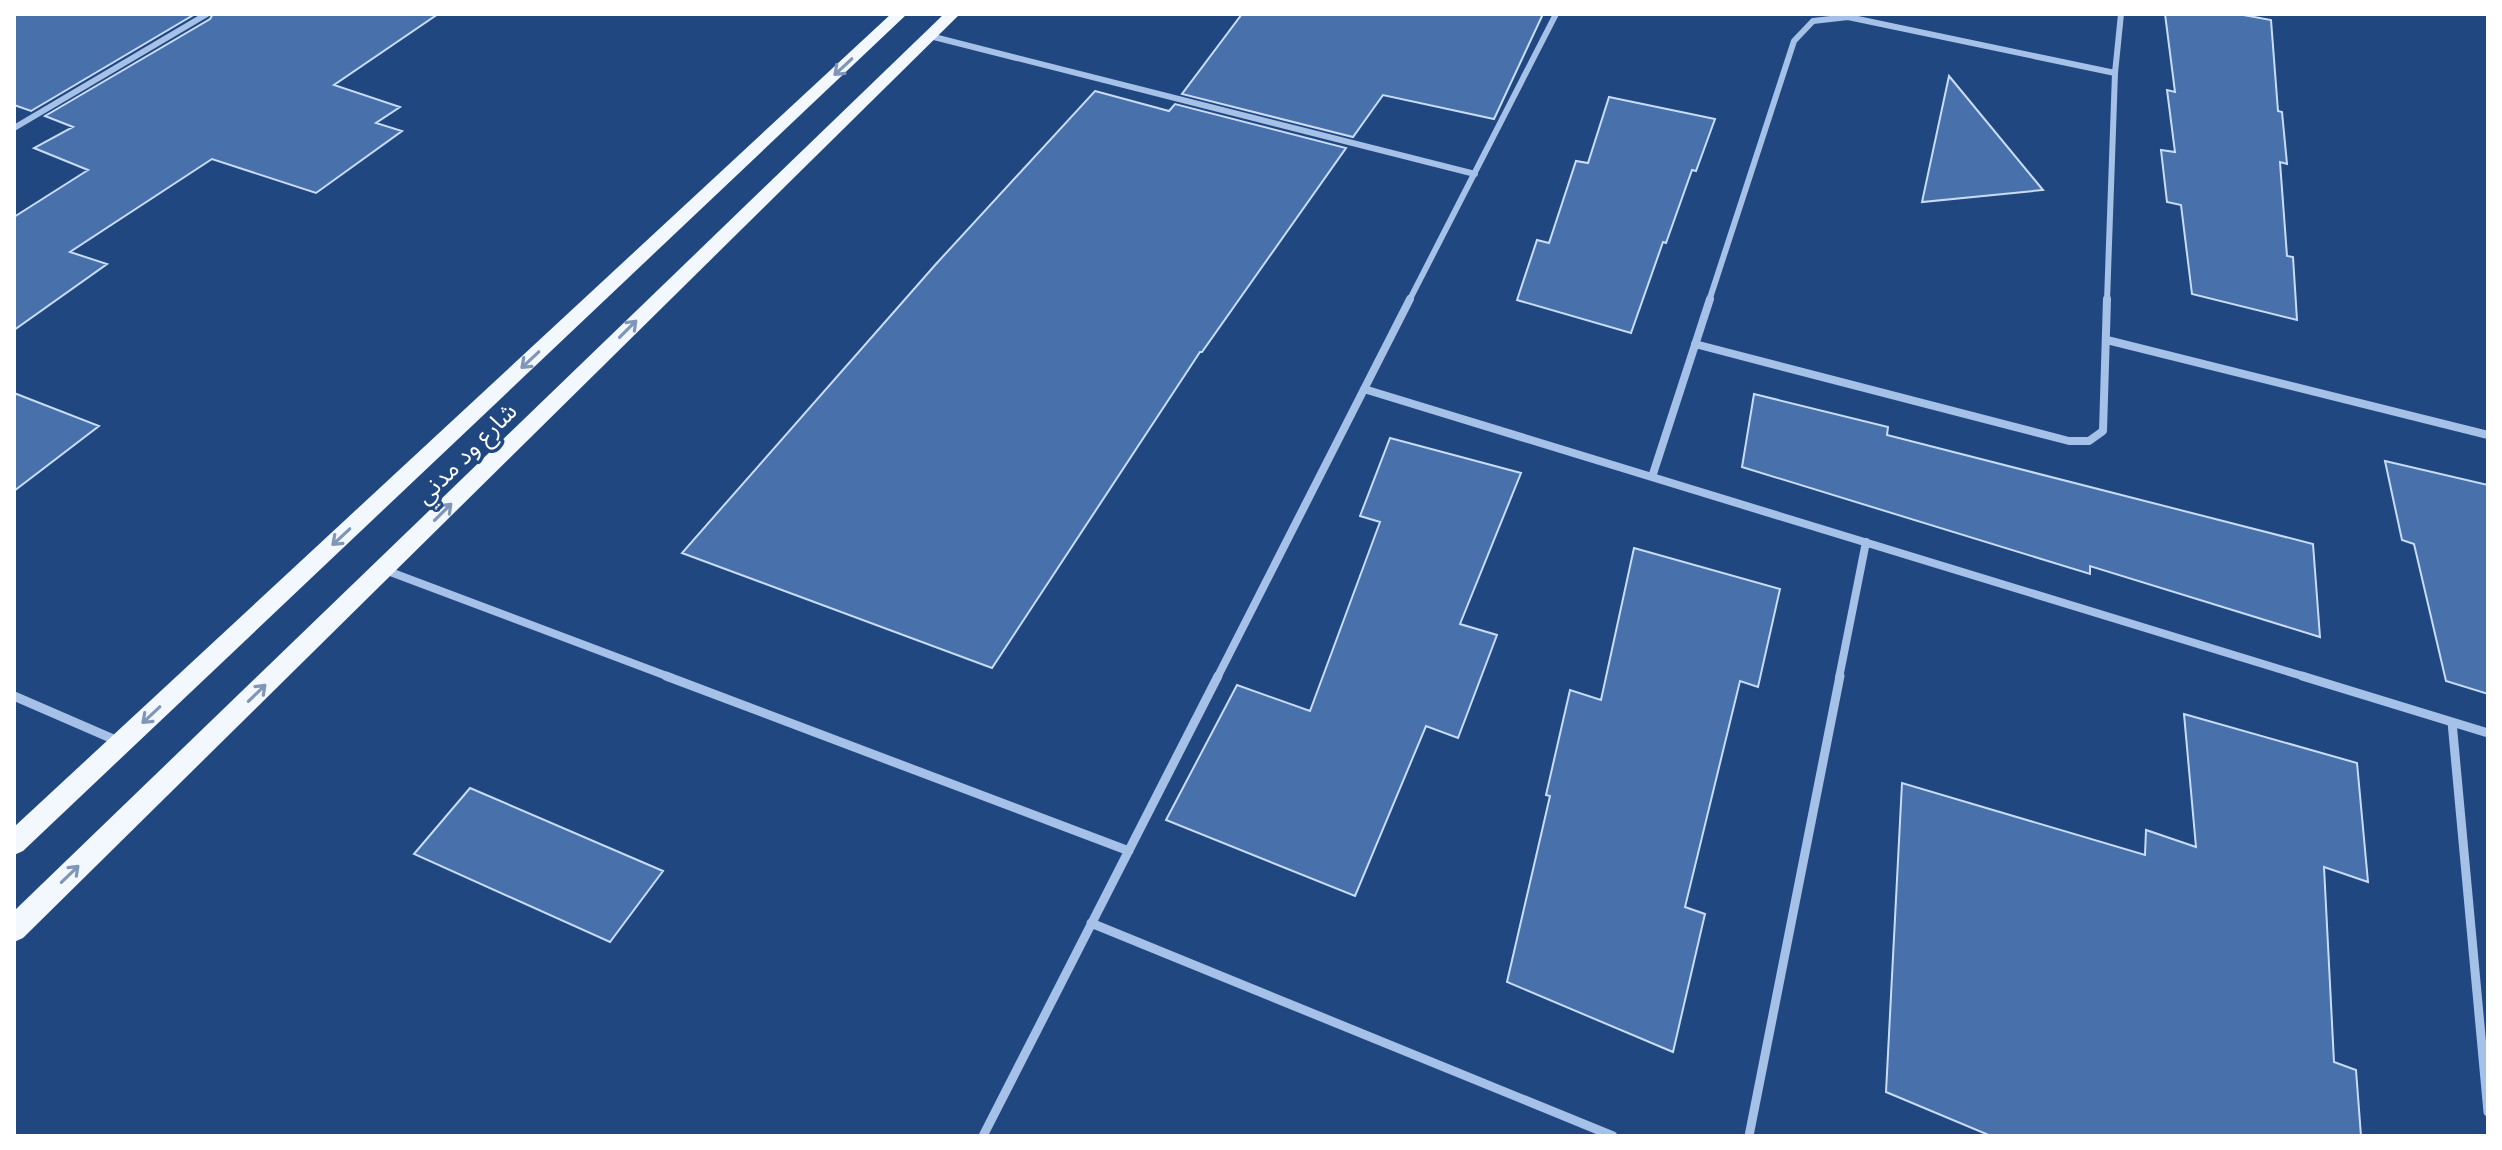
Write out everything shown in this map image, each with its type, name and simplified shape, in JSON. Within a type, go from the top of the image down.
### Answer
[{"type":"highway","name":"شارع ود مدني","points":[[14,843],[900,14]]},
{"type":"highway","name":"شارع ود مدني","points":[[14,929],[953,14]]},
{"type":"street","points":[[14,128],[207,14]]},
{"type":"street","points":[[983,1136],[1556,14]]},
{"type":"street","points":[[1695,344],[2069,441],[2089,441],[2103,431],[2115,73],[2121,14]]},
{"type":"street","points":[[1652,477],[1794,41],[1813,21],[1848,17],[2115,73]]},
{"type":"street","points":[[930,36],[1475,174]]},
{"type":"street","points":[[2107,340],[2488,435]]},
{"type":"street","points":[[1364,389],[2488,733]]},
{"type":"street","points":[[1749,1136],[1866,542]]},
{"type":"street","points":[[384,570],[1129,851]]},
{"type":"street","points":[[14,696],[121,743]]},
{"type":"street","points":[[2452,722],[2488,1112]]},
{"type":"street","points":[[1091,923],[1613,1136]]},
{"type":"building","points":[[14,14],[195,14],[31,111],[14,105]]},
{"type":"building","points":[[213,14],[438,14],[334,85],[400,107],[376,123],[402,131],[316,193],[212,159],[70,252],[107,264],[14,330],[14,217],[88,170],[34,148],[73,127],[45,116],[210,19]]},
{"type":"building","points":[[1242,14],[1543,14],[1494,119],[1383,95],[1353,137],[1182,94]]},
{"type":"building","points":[[2165,14],[2238,14],[2271,20],[2278,111],[2282,112],[2287,164],[2280,162],[2287,256],[2293,257],[2297,320],[2192,294],[2181,205],[2167,202],[2161,150],[2175,152],[2167,90],[2175,92]]},
{"type":"building","points":[[1949,76],[2043,190],[1922,202]]},
{"type":"building","points":[[1095,91],[1169,111],[1175,104],[1346,148],[1200,352],[992,668],[682,553],[936,264]]},
{"type":"building","points":[[1609,97],[1715,119],[1696,171],[1692,170],[1666,243],[1663,242],[1631,333],[1517,300],[1537,240],[1549,243],[1576,161],[1588,163]]},
{"type":"building","points":[[14,393],[99,426],[14,491]]},
{"type":"building","points":[[1754,394],[1888,427],[1887,435],[2313,544],[2320,637],[2090,566],[2090,574],[1742,467]]},
{"type":"building","points":[[1390,438],[1521,473],[1460,624],[1497,635],[1458,738],[1426,726],[1355,896],[1166,820],[1237,685],[1310,711],[1380,522],[1360,516]]},
{"type":"building","points":[[2385,461],[2488,485],[2488,694],[2446,681],[2414,544],[2402,540]]},
{"type":"building","points":[[1634,548],[1780,589],[1758,687],[1740,681],[1685,907],[1705,914],[1673,1052],[1507,982],[1550,796],[1546,795],[1570,690],[1601,700]]},
{"type":"building","points":[[2184,714],[2357,763],[2368,882],[2324,867],[2334,1062],[2356,1070],[2361,1136],[1991,1136],[1886,1092],[1902,783],[2145,855],[2146,830],[2196,847]]},
{"type":"building","points":[[470,788],[663,871],[610,942],[414,854]]}]
